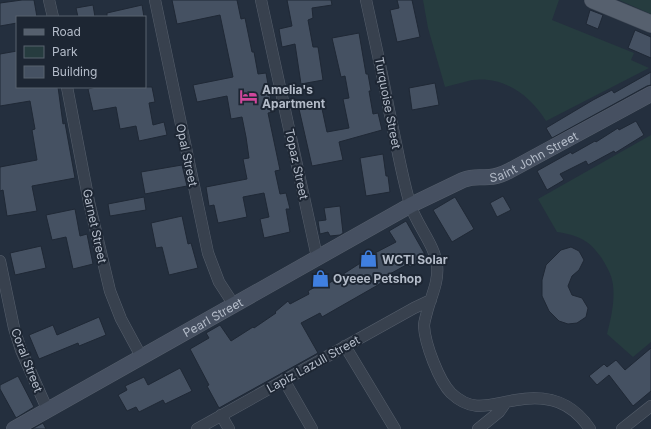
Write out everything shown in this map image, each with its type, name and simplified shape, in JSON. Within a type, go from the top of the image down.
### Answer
[{"type":"main road","points":[[593,0],[651,24]]},
{"type":"street","points":[[49,0],[53,16]]},
{"type":"street","name":"Opal Street","points":[[155,0],[208,253],[219,282],[234,305]]},
{"type":"street","name":"Topaz Street","points":[[262,0],[317,257]]},
{"type":"street","name":"Turquoise Street","points":[[366,0],[398,155],[411,205],[435,255],[437,264],[436,285],[424,325],[426,337],[439,376],[445,386],[459,400],[469,404],[490,406],[517,399],[543,399],[556,401],[572,408],[590,429]]},
{"type":"street","name":"Garnet Street","points":[[67,88],[90,202],[110,291],[121,319],[142,358]]},
{"type":"street","name":"Saint John Street","points":[[411,205],[471,177],[489,177],[509,171],[651,94]]},
{"type":"street","name":"Pearl Street","points":[[14,429],[411,205]]},
{"type":"street","name":"Coral Street","points":[[0,261],[14,328],[21,350],[48,411]]},
{"type":"street","name":"Lapiz Lazull Street","points":[[196,429],[431,300]]},
{"type":"street","points":[[345,346],[395,429]]},
{"type":"street","points":[[284,380],[312,429]]},
{"type":"street","points":[[478,429],[499,412],[506,402]]},
{"type":"street","points":[[622,429],[651,406]]},
{"type":"street","points":[[222,415],[229,429]]},
{"type":"green space","points":[[423,0],[559,0],[552,20],[634,53],[631,60],[649,68],[546,121],[532,103],[515,89],[505,84],[495,81],[472,80],[445,87],[428,28]]},
{"type":"green space","points":[[619,0],[651,0],[651,14]]},
{"type":"green space","points":[[651,135],[651,342],[633,357],[607,334],[612,310],[613,291],[611,276],[604,262],[595,249],[585,241],[572,235],[557,232],[538,199]]},
{"type":"building","points":[[34,0],[37,16],[16,16],[16,23],[0,26],[0,3]]},
{"type":"building","points":[[172,0],[237,0],[241,19],[245,18],[258,74],[266,73],[273,112],[268,113],[280,170],[275,171],[280,194],[286,193],[290,209],[286,209],[290,232],[264,238],[260,219],[269,217],[264,193],[243,197],[247,217],[218,223],[214,205],[209,206],[206,187],[247,179],[243,159],[249,158],[246,137],[242,117],[231,119],[227,96],[197,102],[193,85],[233,77],[220,15],[177,24]]},
{"type":"building","points":[[287,0],[331,0],[332,5],[312,8],[313,18],[308,20],[313,47],[318,47],[323,80],[301,84],[295,44],[282,47],[279,29],[292,26]]},
{"type":"building","points":[[397,0],[412,0],[420,37],[397,42],[390,10],[399,8]]},
{"type":"building","points":[[93,5],[95,16],[78,16],[76,8]]},
{"type":"building","points":[[142,5],[144,16],[107,16],[107,13]]},
{"type":"building","points":[[590,10],[603,15],[598,29],[586,24]]},
{"type":"building","points":[[635,30],[651,37],[651,58],[628,48]]},
{"type":"building","points":[[359,33],[366,74],[368,74],[371,91],[369,91],[373,114],[378,113],[382,130],[339,142],[343,160],[312,166],[299,109],[321,104],[327,132],[349,128],[343,99],[349,98],[345,76],[341,77],[332,38]]},
{"type":"building","points":[[16,51],[16,88],[58,88],[63,124],[65,123],[75,178],[32,186],[37,211],[7,216],[3,190],[0,191],[0,167],[37,160],[32,130],[35,129],[30,101],[0,106],[0,54]]},
{"type":"building","points":[[651,72],[651,85],[552,138],[546,128],[593,100],[612,90],[614,93]]},
{"type":"building","points":[[435,83],[439,105],[412,110],[409,88]]},
{"type":"building","points":[[152,87],[155,102],[149,103],[153,125],[164,122],[167,135],[139,141],[136,126],[120,129],[116,107],[93,111],[88,89]]},
{"type":"building","points":[[636,121],[644,135],[615,153],[614,151],[588,165],[586,161],[560,174],[564,180],[547,190],[537,171],[571,152],[572,154],[595,141],[596,142],[618,128],[619,130]]},
{"type":"building","points":[[383,154],[390,192],[366,196],[360,158]]},
{"type":"building","points":[[182,165],[187,186],[145,194],[141,172]]},
{"type":"building","points":[[503,196],[511,210],[497,217],[490,203]]},
{"type":"building","points":[[144,197],[146,210],[110,216],[108,204]]},
{"type":"building","points":[[455,197],[474,229],[452,242],[433,210]]},
{"type":"building","points":[[340,206],[343,233],[340,235],[330,236],[328,232],[320,234],[318,221],[326,220],[324,208]]},
{"type":"building","points":[[75,209],[80,236],[87,234],[93,264],[73,269],[66,237],[52,240],[46,215]]},
{"type":"building","points":[[182,216],[188,244],[191,243],[198,268],[169,275],[162,247],[156,248],[151,223]]},
{"type":"building","points":[[406,221],[427,258],[410,267],[408,264],[388,275],[389,277],[378,285],[322,317],[320,313],[301,323],[318,353],[219,408],[190,349],[209,338],[206,333],[220,325],[231,341],[276,313],[275,312],[288,301],[290,304],[309,294],[308,291],[322,283],[323,287],[362,262],[361,260],[372,252],[373,254],[396,242],[389,231]]},
{"type":"building","points":[[41,246],[46,268],[15,275],[10,253]]},
{"type":"building","points":[[571,247],[579,251],[584,260],[579,270],[572,276],[568,286],[572,295],[582,298],[588,308],[586,317],[577,323],[568,324],[559,321],[549,311],[542,296],[542,280],[546,265],[561,250]]},
{"type":"building","points":[[99,317],[106,335],[79,346],[78,343],[39,359],[29,335],[53,325],[57,335]]},
{"type":"building","points":[[651,348],[651,391],[633,406],[609,375],[597,385],[589,376],[604,364],[607,367],[616,360],[625,370]]},
{"type":"building","points":[[180,368],[192,391],[165,404],[163,400],[139,412],[136,407],[127,411],[118,395],[127,390],[125,386],[144,377],[148,385]]},
{"type":"building","points":[[18,376],[34,407],[16,418],[0,389],[0,385]]},
{"type":"building","points":[[43,423],[46,429],[32,429]]},
{"type":"place","name":"Amelia's Apartment","points":[[249,96]]},
{"type":"place","name":"WCTI Solar","points":[[369,259]]},
{"type":"place","name":"Oyeee Petshop","points":[[320,278]]}]
